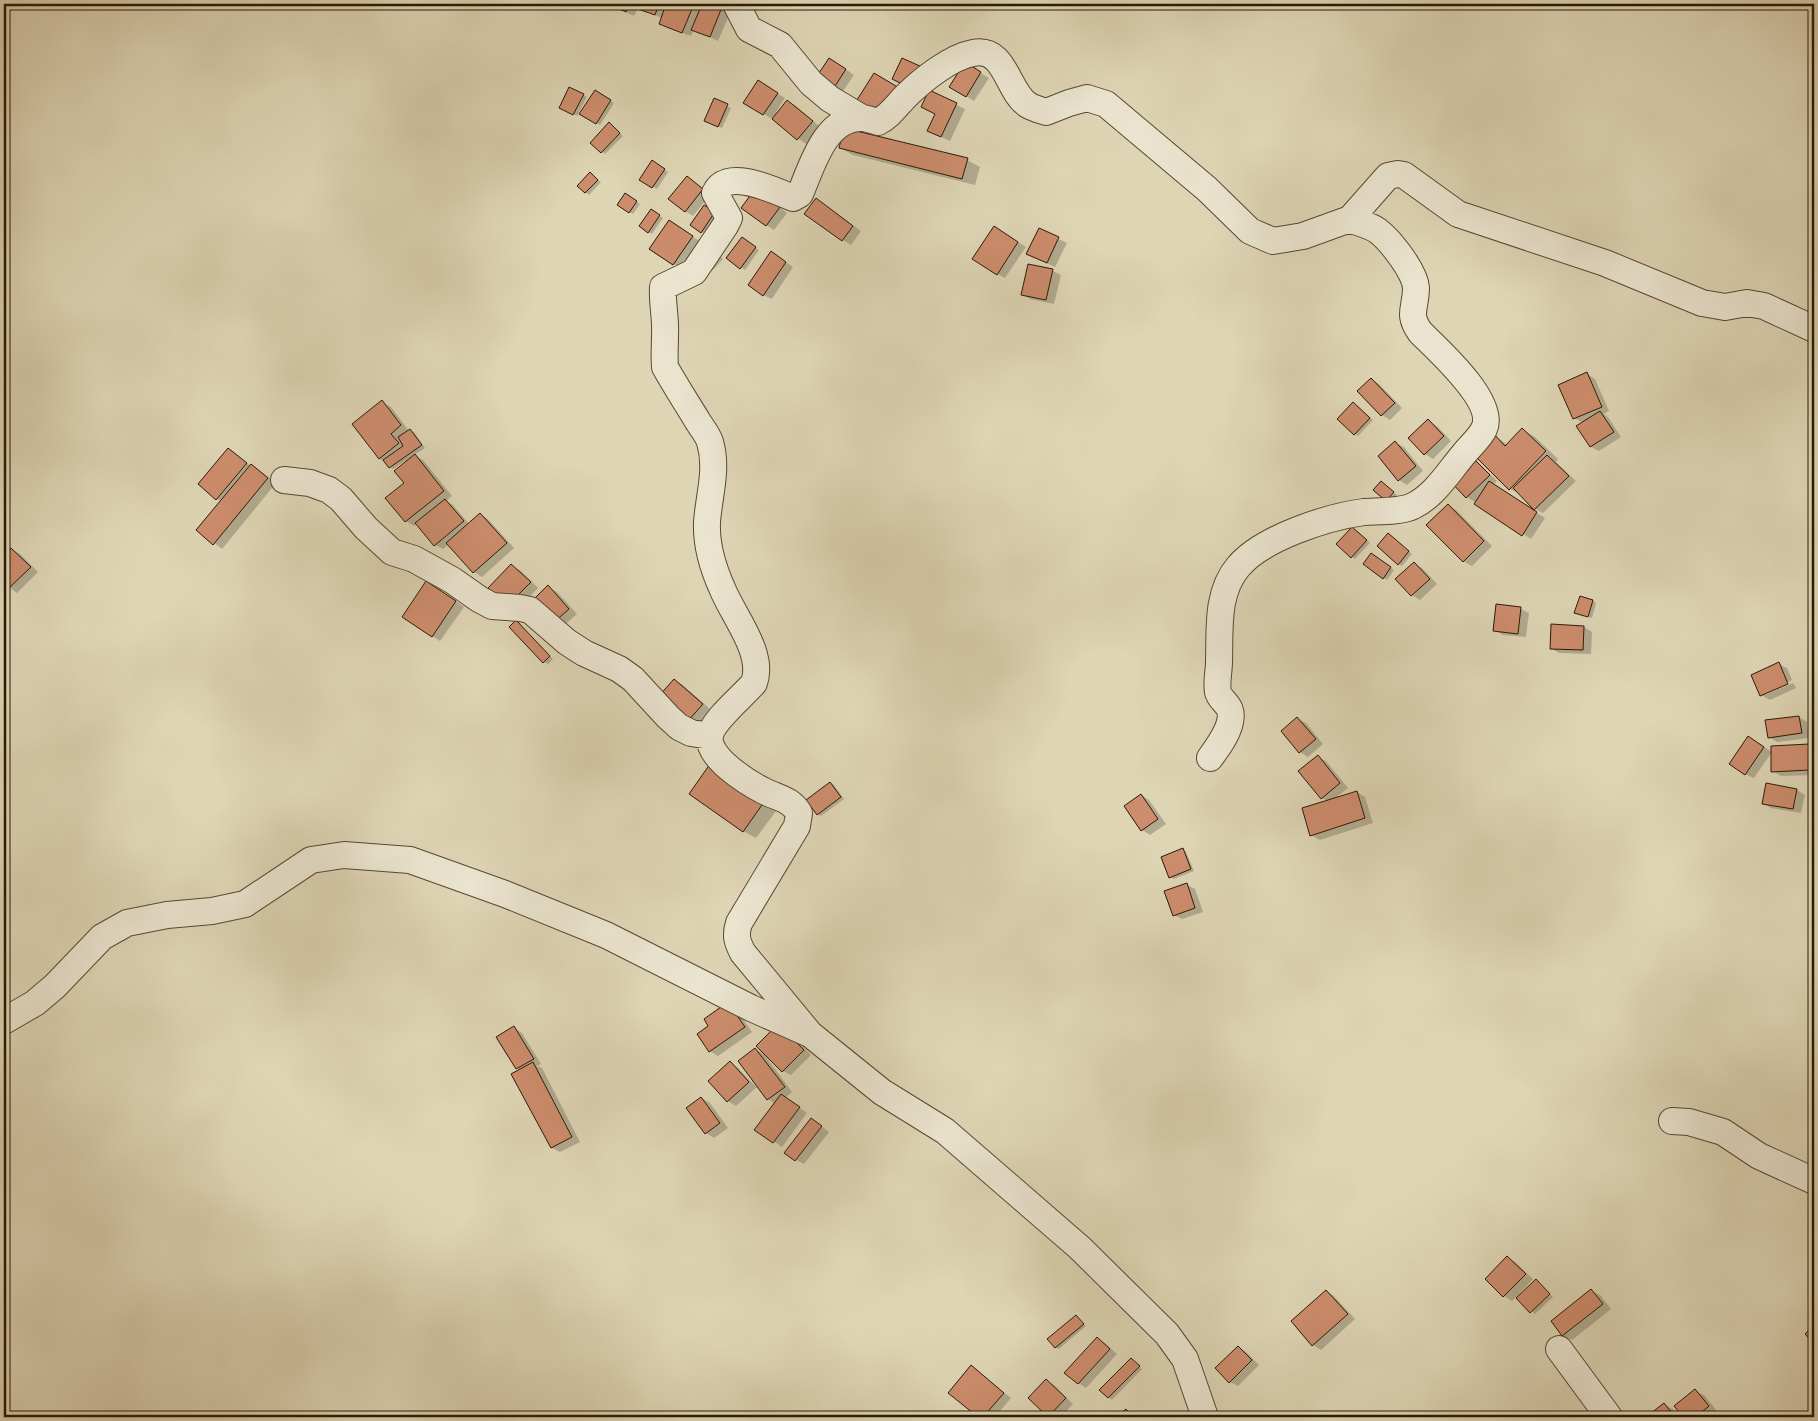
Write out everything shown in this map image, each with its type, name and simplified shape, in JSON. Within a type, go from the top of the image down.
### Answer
[{"type":"street","points":[[736,4],[749,29],[780,45],[810,83],[830,100],[862,118],[878,122],[938,71],[963,55],[980,51],[994,56],[1017,94],[1027,105],[1046,112],[1087,98],[1106,104],[1207,189],[1250,231],[1272,240],[1303,236],[1350,219],[1388,176],[1398,174],[1404,176],[1458,214],[1605,263],[1702,303],[1725,307],[1747,303],[1764,306],[1814,329]]},
{"type":"street","points":[[862,118],[842,123],[830,133],[815,159],[800,194],[793,198],[739,180],[726,182],[718,186],[715,193],[729,218],[725,226],[698,263],[694,272],[663,286],[665,368],[710,441],[713,461],[713,483],[707,524],[713,564],[722,589],[754,652],[757,664],[757,675],[754,683],[715,725],[710,736],[713,749],[726,765],[766,792],[787,800],[799,813],[797,826],[739,923],[736,934],[738,944],[743,953],[810,1034],[882,1092],[945,1131],[1080,1248],[1167,1334],[1185,1359],[1205,1417]]},
{"type":"street","points":[[1210,758],[1222,741],[1230,721],[1230,707],[1218,693],[1219,624],[1224,593],[1237,568],[1257,549],[1284,536],[1336,517],[1410,508],[1422,502],[1438,486],[1485,428],[1485,413],[1480,400],[1471,386],[1420,332],[1414,323],[1412,315],[1416,285],[1408,267],[1390,242],[1377,230],[1350,219]]},
{"type":"street","points":[[284,480],[310,483],[329,490],[342,499],[366,528],[392,552],[422,563],[492,606],[530,610],[567,642],[584,653],[619,669],[633,679],[679,727],[691,733],[710,736]]},
{"type":"street","points":[[4,1021],[35,1003],[102,938],[127,922],[168,915],[212,911],[245,904],[311,860],[344,855],[410,860],[506,894],[606,935],[751,1008],[810,1034]]},
{"type":"street","points":[[1672,1121],[1689,1122],[1723,1132],[1759,1156],[1814,1181]]},
{"type":"street","points":[[1559,1349],[1609,1417]]},
{"type":"building","points":[[608,4],[629,4],[626,12]]},
{"type":"building","points":[[639,4],[659,4],[655,15],[638,9]]},
{"type":"building","points":[[666,4],[694,4],[682,33],[659,24]]},
{"type":"building","points":[[702,4],[714,4],[722,7],[710,37],[691,30]]},
{"type":"building","points":[[829,58],[846,69],[830,94],[813,82]]},
{"type":"building","points":[[902,58],[922,67],[912,89],[892,79]]},
{"type":"building","points":[[965,62],[981,72],[966,97],[949,87]]},
{"type":"building","points":[[874,73],[901,89],[885,116],[857,100]]},
{"type":"building","points":[[758,80],[778,93],[763,115],[743,103]]},
{"type":"building","points":[[569,87],[584,94],[573,115],[559,108]]},
{"type":"building","points":[[595,90],[611,100],[596,124],[579,114]]},
{"type":"building","points":[[929,90],[957,103],[941,137],[927,131],[935,114],[921,107]]},
{"type":"building","points":[[714,98],[728,104],[718,127],[704,121]]},
{"type":"building","points":[[787,100],[813,121],[797,140],[772,119]]},
{"type":"building","points":[[609,122],[620,133],[601,153],[590,143]]},
{"type":"building","points":[[844,128],[968,158],[962,179],[839,148]]},
{"type":"building","points":[[652,160],[665,169],[652,188],[639,180]]},
{"type":"building","points":[[590,172],[598,180],[585,193],[577,186]]},
{"type":"building","points":[[687,176],[703,189],[685,212],[668,199]]},
{"type":"building","points":[[755,189],[780,207],[766,226],[741,208]]},
{"type":"building","points":[[625,193],[637,201],[629,213],[617,205]]},
{"type":"building","points":[[816,198],[853,226],[842,241],[804,214]]},
{"type":"building","points":[[704,205],[715,212],[701,233],[690,225]]},
{"type":"building","points":[[651,209],[660,215],[648,233],[639,226]]},
{"type":"building","points":[[669,220],[693,236],[673,265],[649,249]]},
{"type":"building","points":[[994,226],[1018,242],[997,275],[972,259]]},
{"type":"building","points":[[1039,228],[1059,237],[1047,263],[1026,254]]},
{"type":"building","points":[[742,237],[756,247],[740,269],[726,258]]},
{"type":"building","points":[[771,251],[786,262],[763,296],[748,285]]},
{"type":"building","points":[[1028,264],[1053,269],[1046,300],[1021,295]]},
{"type":"building","points":[[1587,372],[1602,407],[1573,419],[1558,385]]},
{"type":"building","points":[[1371,378],[1395,403],[1381,416],[1357,391]]},
{"type":"building","points":[[382,400],[401,425],[391,434],[399,443],[379,459],[352,424]]},
{"type":"building","points":[[1353,402],[1370,418],[1354,435],[1337,419]]},
{"type":"building","points":[[1600,411],[1614,432],[1590,447],[1576,426]]},
{"type":"building","points":[[1428,419],[1444,436],[1424,455],[1408,438]]},
{"type":"building","points":[[1522,428],[1546,451],[1509,490],[1473,454],[1493,433],[1505,446]]},
{"type":"building","points":[[410,429],[422,445],[389,468],[383,460],[403,446],[398,437]]},
{"type":"building","points":[[1395,441],[1416,466],[1398,481],[1378,456]]},
{"type":"building","points":[[228,448],[247,463],[216,500],[198,484]]},
{"type":"building","points":[[415,454],[444,491],[405,522],[385,498],[404,483],[394,471]]},
{"type":"building","points":[[1547,455],[1569,476],[1534,510],[1513,488]]},
{"type":"building","points":[[1472,457],[1490,475],[1466,498],[1449,480]]},
{"type":"building","points":[[251,464],[268,478],[213,545],[196,530]]},
{"type":"building","points":[[1381,481],[1394,492],[1386,501],[1373,490]]},
{"type":"building","points":[[1489,481],[1537,512],[1522,536],[1474,504]]},
{"type":"building","points":[[445,499],[464,521],[434,546],[415,523]]},
{"type":"building","points":[[1448,504],[1484,541],[1463,562],[1426,525]]},
{"type":"building","points":[[480,513],[507,543],[473,573],[446,543]]},
{"type":"building","points":[[1352,527],[1367,540],[1351,558],[1336,544]]},
{"type":"building","points":[[1388,533],[1409,551],[1398,565],[1377,546]]},
{"type":"building","points":[[11,548],[31,567],[8,589],[4,585],[4,556]]},
{"type":"building","points":[[1371,553],[1391,567],[1383,579],[1363,564]]},
{"type":"building","points":[[1414,562],[1430,579],[1411,596],[1395,579]]},
{"type":"building","points":[[511,564],[531,582],[507,606],[488,588]]},
{"type":"building","points":[[426,581],[456,601],[432,637],[402,617]]},
{"type":"building","points":[[548,585],[569,609],[553,623],[533,600]]},
{"type":"building","points":[[1580,596],[1593,600],[1588,617],[1574,613]]},
{"type":"building","points":[[1496,604],[1521,607],[1518,634],[1493,631]]},
{"type":"building","points":[[516,620],[550,656],[543,663],[509,627]]},
{"type":"building","points":[[1551,624],[1584,626],[1583,650],[1550,649]]},
{"type":"building","points":[[1779,662],[1788,684],[1760,696],[1751,675]]},
{"type":"building","points":[[674,679],[703,704],[687,722],[658,697]]},
{"type":"building","points":[[1799,716],[1802,733],[1768,738],[1765,720]]},
{"type":"building","points":[[1297,717],[1316,739],[1299,753],[1281,731]]},
{"type":"building","points":[[1748,736],[1764,747],[1745,775],[1729,764]]},
{"type":"building","points":[[1809,744],[1809,770],[1771,772],[1771,746]]},
{"type":"building","points":[[1318,755],[1340,783],[1321,799],[1298,771]]},
{"type":"building","points":[[710,764],[764,802],[743,832],[689,794]]},
{"type":"building","points":[[830,782],[841,797],[817,815],[806,800]]},
{"type":"building","points":[[1766,783],[1797,789],[1793,809],[1762,804]]},
{"type":"building","points":[[1357,791],[1365,818],[1310,836],[1302,808]]},
{"type":"building","points":[[1141,794],[1158,819],[1141,831],[1124,806]]},
{"type":"building","points":[[1183,848],[1191,869],[1169,878],[1161,857]]},
{"type":"building","points":[[1187,883],[1195,908],[1173,916],[1164,891]]},
{"type":"building","points":[[728,1002],[745,1027],[709,1052],[697,1034],[708,1026],[704,1019]]},
{"type":"building","points":[[778,1024],[804,1050],[782,1072],[756,1046]]},
{"type":"building","points":[[514,1026],[534,1059],[516,1069],[496,1037]]},
{"type":"building","points":[[755,1048],[785,1087],[767,1100],[738,1061]]},
{"type":"building","points":[[730,1061],[749,1082],[727,1102],[708,1081]]},
{"type":"building","points":[[533,1062],[572,1137],[551,1148],[511,1074]]},
{"type":"building","points":[[781,1094],[800,1107],[773,1143],[754,1130]]},
{"type":"building","points":[[701,1097],[720,1123],[705,1134],[686,1108]]},
{"type":"building","points":[[811,1118],[822,1126],[795,1161],[784,1153]]},
{"type":"building","points":[[1507,1256],[1526,1274],[1503,1297],[1485,1279]]},
{"type":"building","points":[[1536,1279],[1550,1294],[1530,1313],[1516,1298]]},
{"type":"building","points":[[1591,1289],[1603,1304],[1562,1336],[1551,1321]]},
{"type":"building","points":[[1326,1290],[1348,1314],[1312,1346],[1291,1321]]},
{"type":"building","points":[[1076,1315],[1084,1324],[1055,1348],[1047,1339]]},
{"type":"building","points":[[1814,1325],[1814,1344],[1805,1334]]},
{"type":"building","points":[[1097,1337],[1110,1349],[1078,1384],[1064,1373]]},
{"type":"building","points":[[1238,1346],[1252,1360],[1229,1383],[1215,1368]]},
{"type":"building","points":[[1131,1358],[1140,1366],[1108,1398],[1099,1390]]},
{"type":"building","points":[[971,1365],[1004,1393],[983,1417],[978,1417],[948,1393]]},
{"type":"building","points":[[1046,1379],[1066,1398],[1048,1417],[1028,1398]]},
{"type":"building","points":[[1695,1389],[1709,1406],[1696,1417],[1683,1417],[1674,1406]]},
{"type":"building","points":[[1664,1403],[1675,1417],[1646,1417]]},
{"type":"building","points":[[1126,1409],[1133,1417],[1116,1417]]}]
